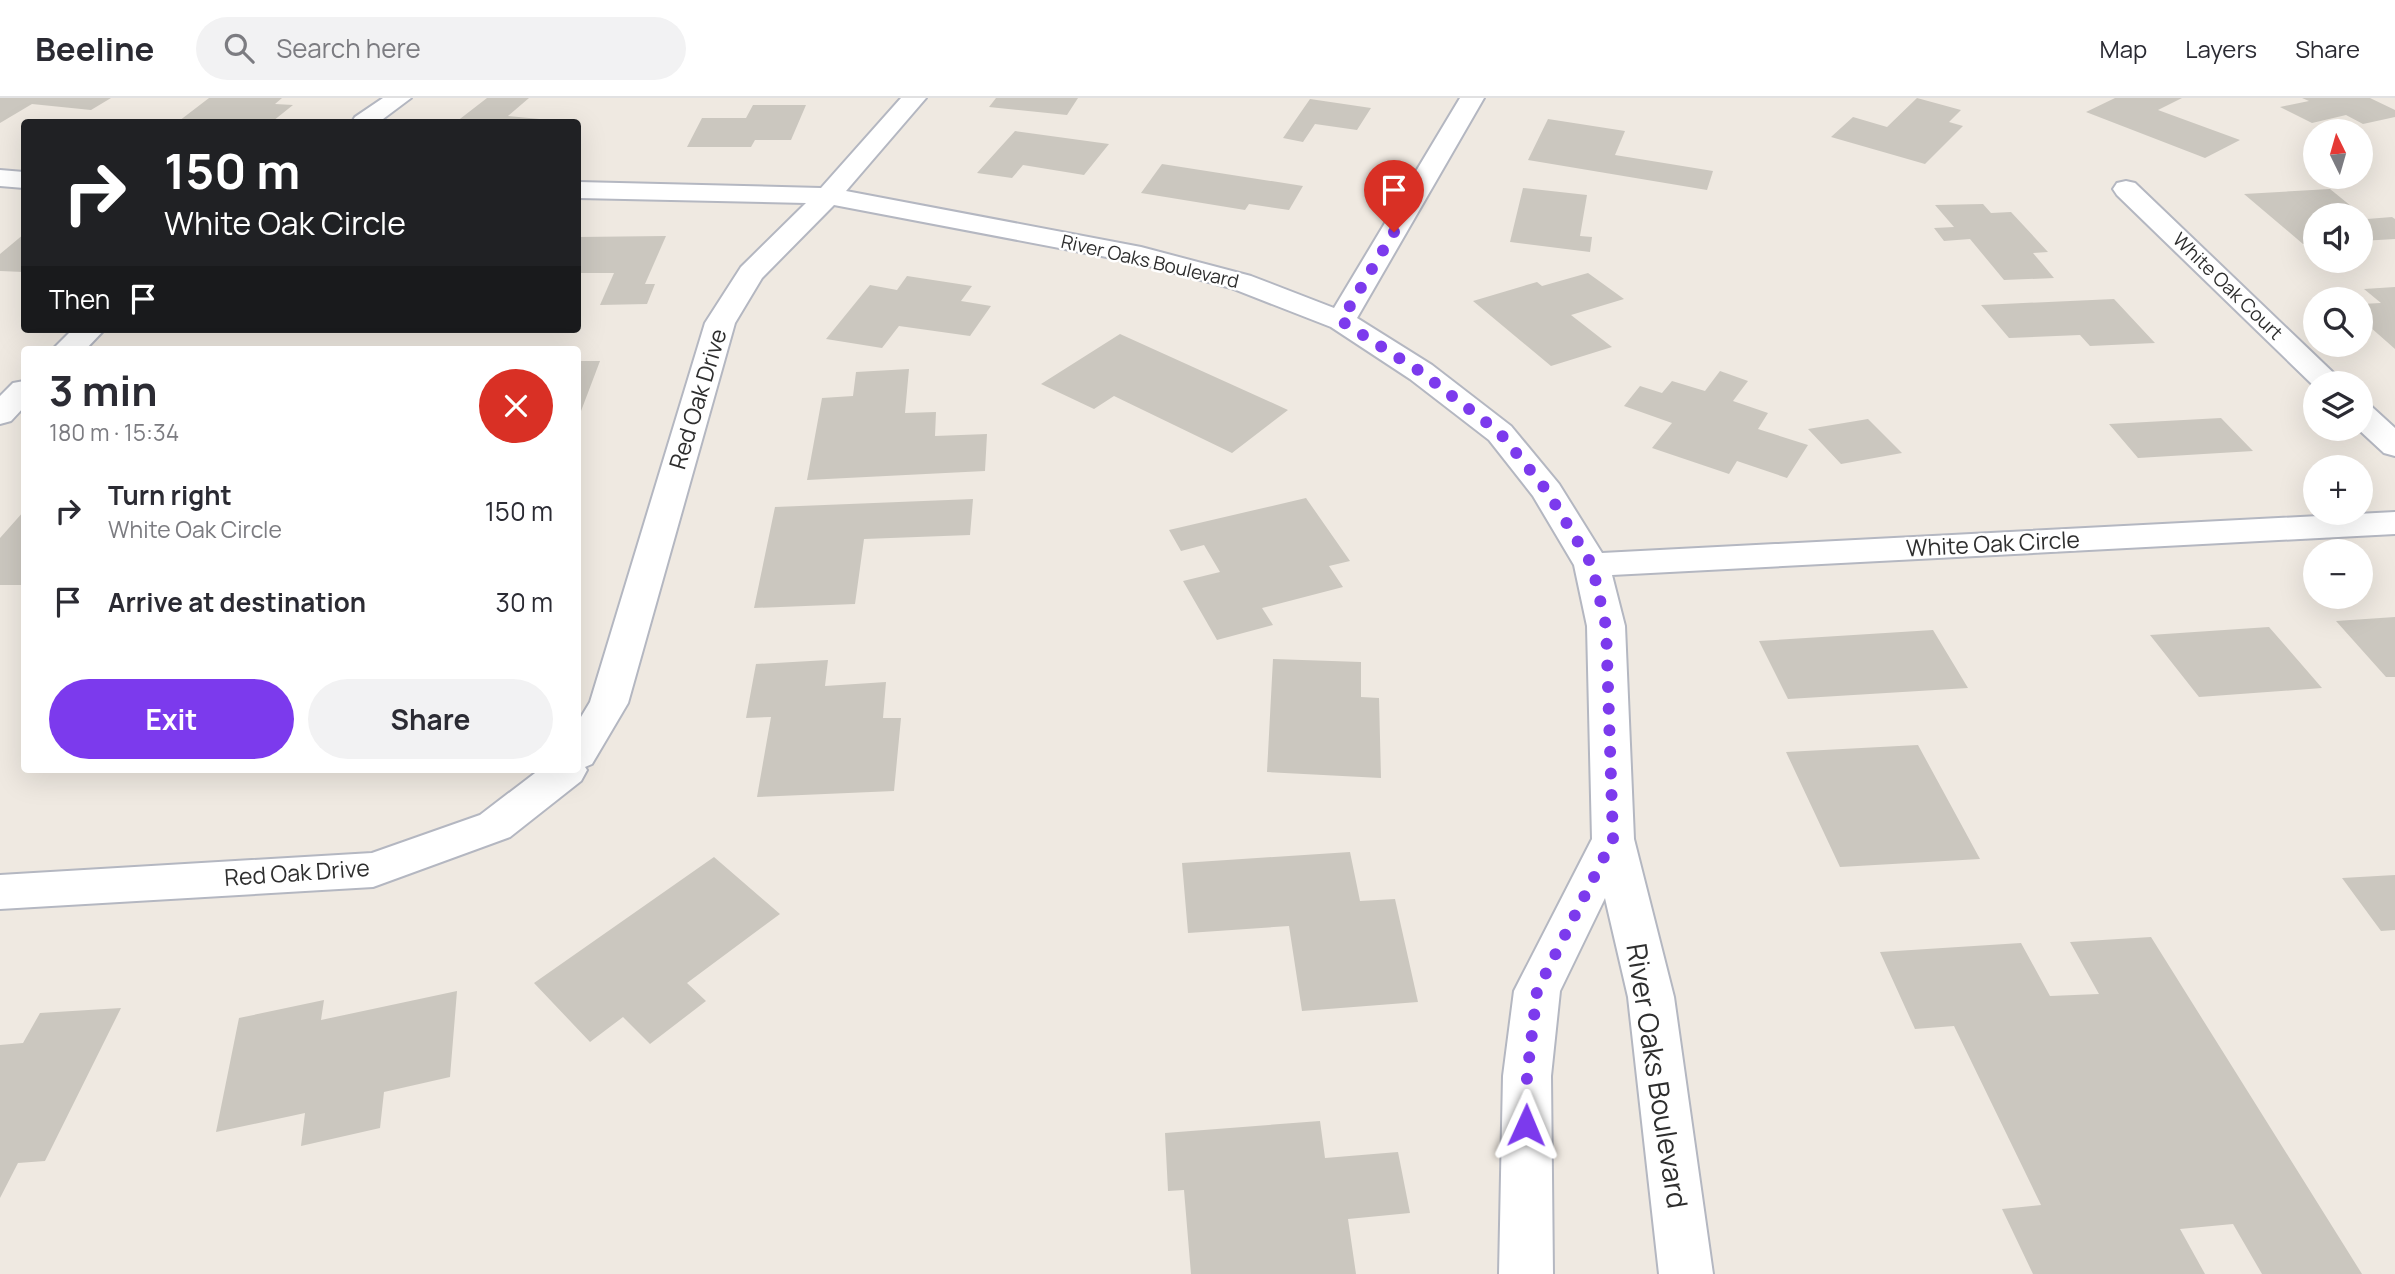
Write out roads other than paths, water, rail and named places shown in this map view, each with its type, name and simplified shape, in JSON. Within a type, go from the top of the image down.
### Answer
[{"type":"street","points":[[368,119],[399,98]]},
{"type":"street","name":"Red Oak Drive","points":[[581,749],[609,703],[720,323],[751,273],[828,196],[914,98]]},
{"type":"street","points":[[1341,321],[1472,98]]},
{"type":"street","points":[[0,178],[21,180]]},
{"type":"street","name":"White Oak Court","points":[[2126,188],[2317,371]]},
{"type":"street","name":"River Oaks Boulevard","points":[[581,190],[828,196],[1141,255],[1241,282],[1341,321],[1421,372],[1500,433],[1547,491],[1592,565],[1606,626],[1613,839],[1651,997],[1686,1274]]},
{"type":"street","points":[[71,346],[86,333]]},
{"type":"street","points":[[0,414],[21,393]]},
{"type":"street","points":[[2373,425],[2395,446]]},
{"type":"street","name":"White Oak Circle","points":[[1592,565],[2395,523]]},
{"type":"street","name":"Red Oak Drive","points":[[0,892],[373,870],[495,826],[563,773]]},
{"type":"street","name":"River Oaks Boulevard","points":[[1526,1274],[1527,1076],[1537,991],[1613,839]]}]
